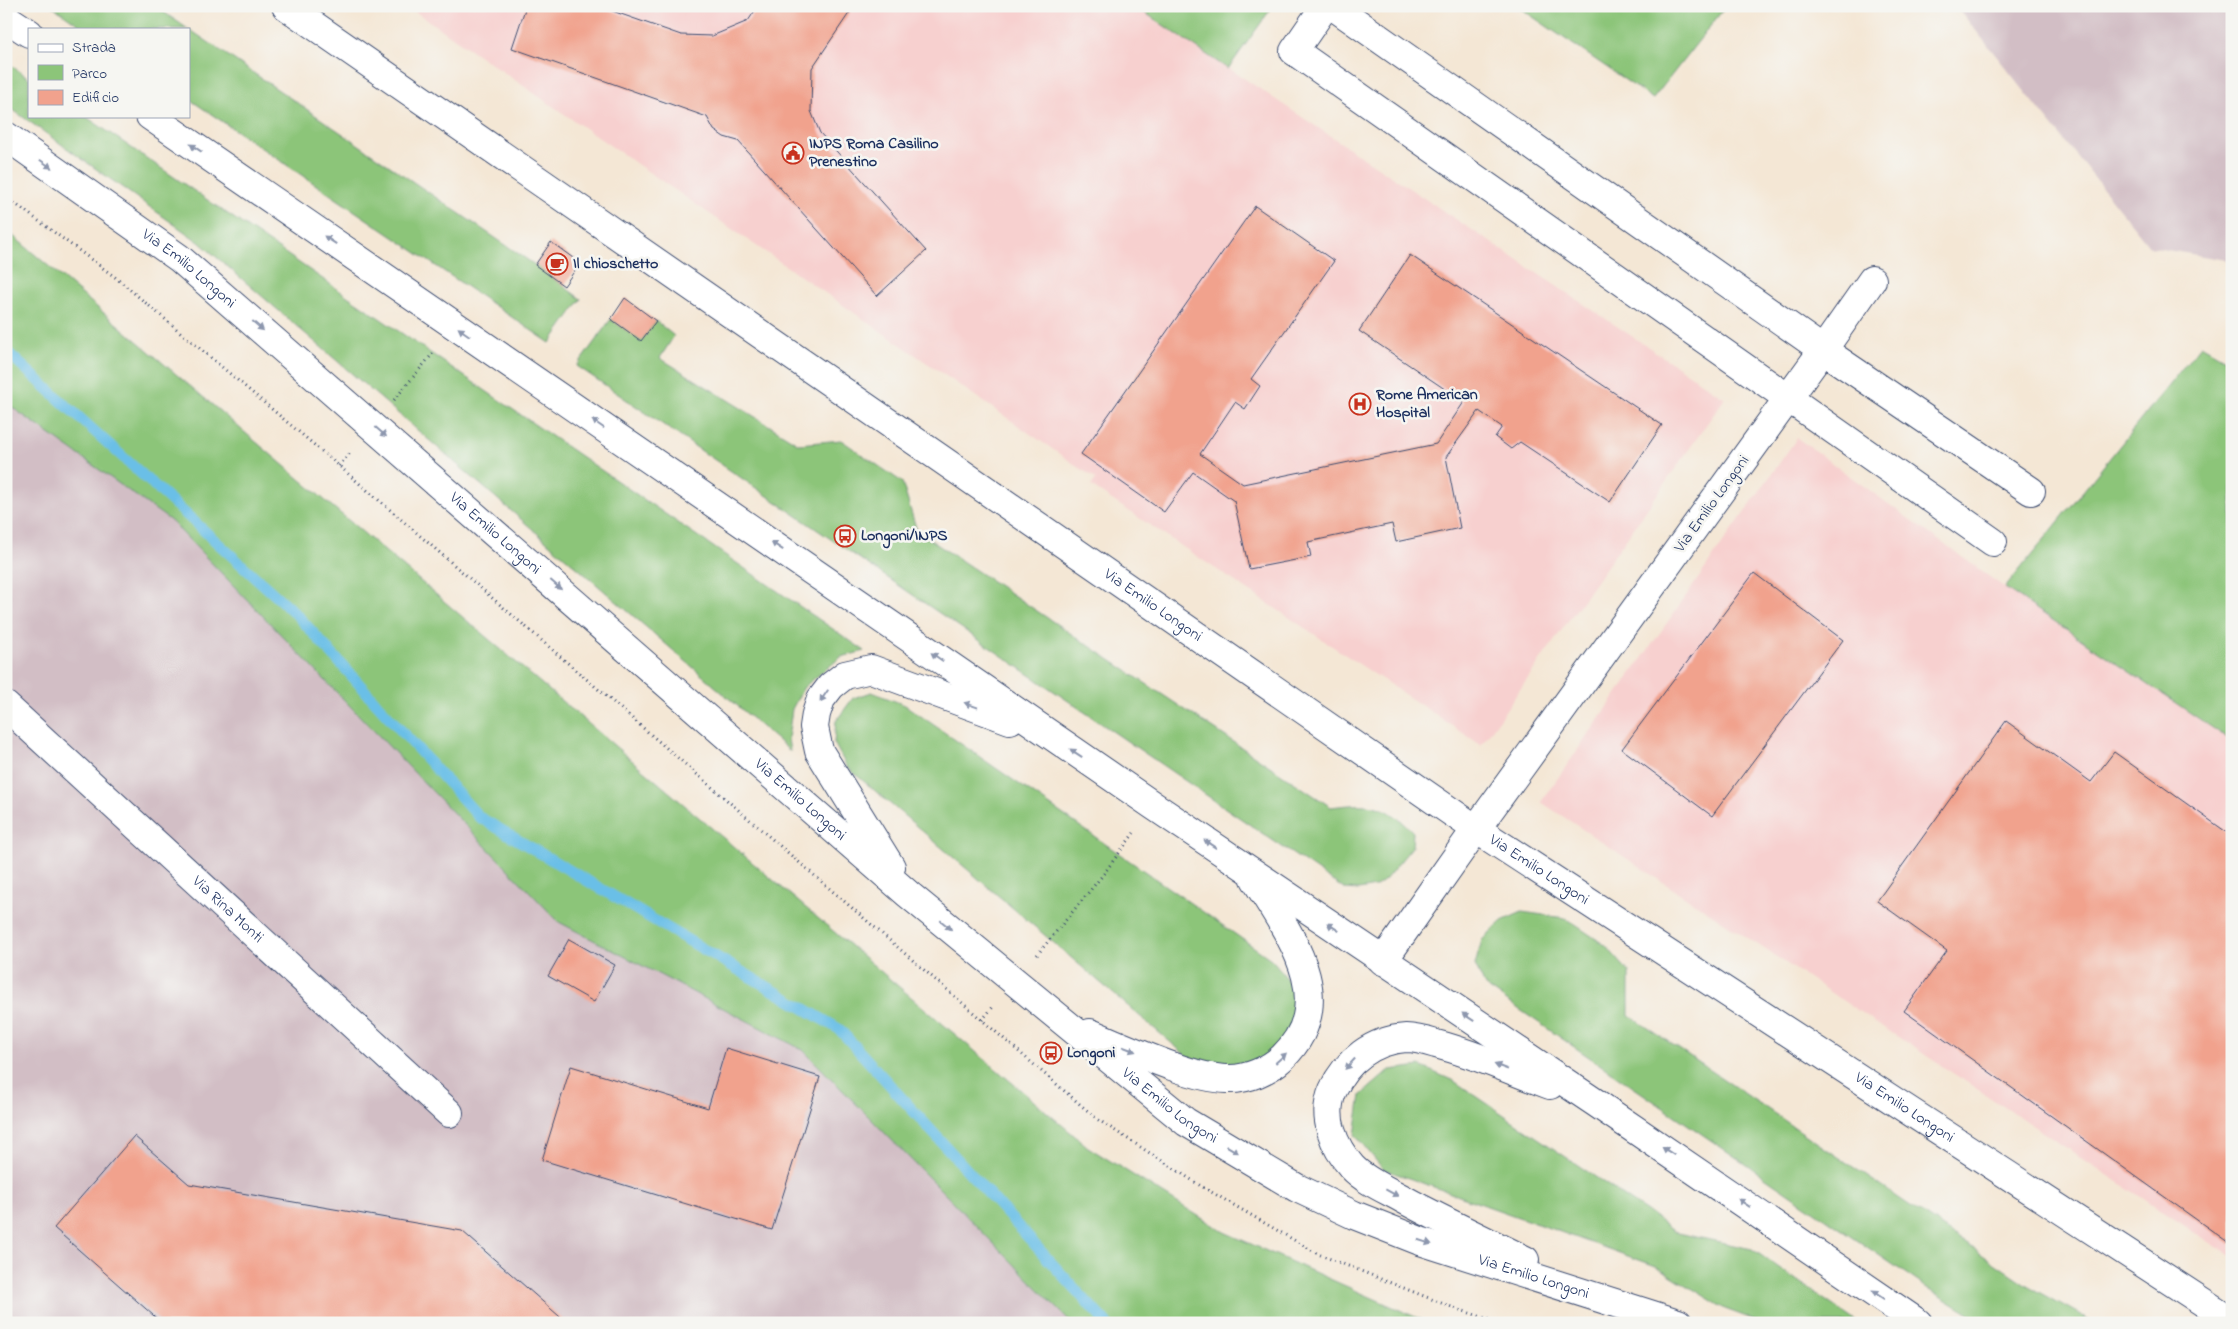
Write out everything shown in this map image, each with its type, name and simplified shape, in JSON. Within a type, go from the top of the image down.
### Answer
[{"type":"street","name":"Via Emilio Longoni","points":[[286,6],[1476,829],[2232,1321]]},
{"type":"street","points":[[1325,6],[1294,51],[1993,542]]},
{"type":"street","points":[[1333,6],[1823,350],[2031,491]]},
{"type":"street","points":[[6,18],[28,32]]},
{"type":"street","points":[[153,118],[1250,872],[1596,1102],[1918,1323]]},
{"type":"street","name":"Via Emilio Longoni","points":[[6,136],[179,258],[373,425],[908,894],[1186,1122],[1297,1188],[1354,1215],[1420,1241],[1678,1323]]},
{"type":"street","name":"Via Emilio Longoni","points":[[1383,961],[1872,280]]},
{"type":"street","points":[[908,894],[819,751],[814,727],[816,714],[821,699],[832,686],[845,675],[871,669],[1049,734]]},
{"type":"street","name":"Via Rina Monti","points":[[6,706],[449,1113]]},
{"type":"street","points":[[1068,1025],[1178,1067],[1228,1080],[1249,1076],[1277,1062],[1291,1049],[1301,1033],[1309,1011],[1310,986],[1289,934],[1250,872]]},
{"type":"street","points":[[1596,1102],[1452,1048],[1406,1038],[1369,1049],[1346,1068],[1331,1095],[1329,1116],[1333,1138],[1342,1154],[1354,1168],[1384,1189],[1612,1302]]},
{"type":"path","points":[[6,197],[115,277],[339,466],[1098,1119],[1218,1196],[1318,1254],[1454,1308],[1501,1323]]},
{"type":"path","points":[[339,466],[456,326]]},
{"type":"path","points":[[982,1020],[1102,876],[1154,806]]},
{"type":"shaded area","points":[[407,6],[1135,6],[1725,398],[1481,745],[1091,486],[1096,479]]},
{"type":"shaded area","points":[[1956,6],[2232,6],[2232,261],[2150,247]]},
{"type":"shaded area","points":[[6,403],[171,521],[559,922],[803,1050],[1072,1323],[6,1323]]},
{"type":"shaded area","points":[[1797,438],[2005,588],[2232,741],[2232,1257],[1541,802]]},
{"type":"green space","points":[[52,6],[155,6],[187,28],[84,28]]},
{"type":"green space","points":[[1135,6],[1273,6],[1228,69]]},
{"type":"green space","points":[[1517,6],[1726,6],[1653,99]]},
{"type":"green space","points":[[190,30],[535,265],[581,299],[550,343],[190,100]]},
{"type":"green space","points":[[6,62],[28,77],[28,118],[88,118],[865,651],[841,657],[804,687],[792,709],[788,739],[790,751],[199,242],[6,105]]},
{"type":"green space","points":[[6,230],[1088,1147],[1224,1232],[1429,1323],[1072,1323],[803,1050],[559,922],[171,521],[6,403]]},
{"type":"green space","points":[[611,319],[641,341],[656,321],[674,336],[660,358],[799,444],[841,440],[902,482],[917,531],[1331,807],[1367,805],[1385,810],[1394,815],[1413,832],[1412,847],[1385,880],[1375,887],[1359,890],[1344,889],[577,366]]},
{"type":"green space","points":[[2201,345],[2232,363],[2232,741],[2005,588]]},
{"type":"green space","points":[[872,692],[905,705],[1271,959],[1282,971],[1290,985],[1296,1008],[1294,1022],[1268,1060],[1226,1072],[1189,1058],[847,767],[834,743],[836,721],[853,698]]},
{"type":"green space","points":[[1522,912],[1565,918],[1605,945],[1629,972],[1629,1015],[2027,1285],[2095,1323],[1984,1323],[1930,1290],[1485,986],[1475,965],[1482,940],[1502,921]]},
{"type":"green space","points":[[1420,1066],[1454,1081],[1678,1233],[1752,1249],[1858,1323],[1763,1323],[1725,1309],[1656,1266],[1383,1169],[1355,1135],[1361,1095],[1390,1070]]},
{"type":"building","name":"INPS Roma Casilino Prenestino","points":[[526,6],[598,6],[681,35],[712,36],[748,21],[758,6],[854,6],[812,68],[811,111],[820,133],[926,251],[877,296],[738,141],[724,137],[714,130],[707,117],[512,48]]},
{"type":"building","points":[[1255,206],[1334,261],[1251,379],[1260,386],[1245,409],[1235,402],[1200,454],[1243,484],[1436,444],[1464,402],[1359,331],[1410,255],[1662,425],[1610,502],[1520,442],[1511,449],[1495,437],[1502,427],[1479,411],[1446,457],[1460,528],[1396,542],[1392,524],[1308,542],[1311,557],[1249,569],[1234,501],[1193,472],[1164,512],[1081,454]]},
{"type":"building","name":"Il chioschetto","points":[[551,242],[580,263],[564,286],[535,265]]},
{"type":"building","points":[[625,298],[656,321],[641,341],[611,319]]},
{"type":"building","points":[[1754,573],[1843,640],[1712,816],[1622,749]]},
{"type":"building","points":[[2006,721],[2091,782],[2114,752],[2232,836],[2232,1245],[1904,1011],[1947,951],[1877,901]]},
{"type":"building","points":[[569,939],[615,965],[594,1002],[548,976]]},
{"type":"building","points":[[726,1048],[820,1077],[772,1230],[542,1160],[571,1066],[708,1108]]},
{"type":"building","points":[[134,1136],[189,1184],[462,1231],[567,1323],[162,1323],[54,1228]]},
{"type":"waterway","points":[[6,351],[297,615],[479,817],[839,1029],[1106,1323]]},
{"type":"place","name":"INPS Roma Casilino Prenestino","points":[[793,153]]},
{"type":"place","name":"Il chioschetto","points":[[557,264]]},
{"type":"place","name":"Rome American Hospital","points":[[1360,404]]},
{"type":"place","name":"Longoni/INPS","points":[[845,536]]},
{"type":"place","name":"Longoni","points":[[1051,1053]]}]
